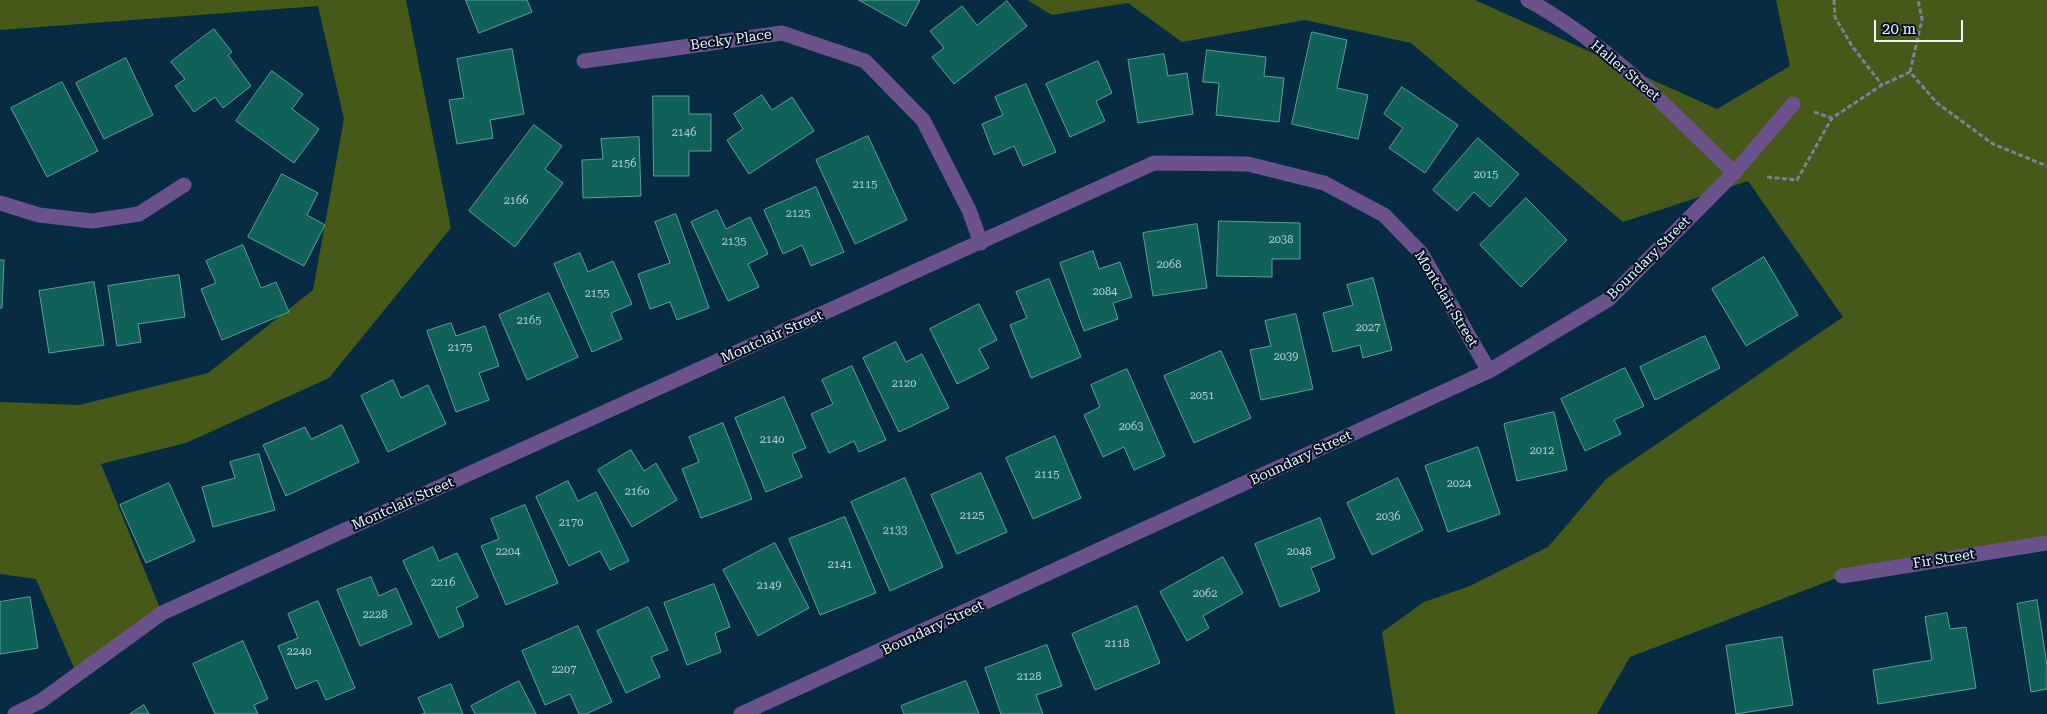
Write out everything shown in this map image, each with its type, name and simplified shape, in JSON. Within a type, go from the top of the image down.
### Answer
[{"type":"street","name":"Haller Street","points":[[1528,0],[1550,12],[1638,78],[1734,173]]},
{"type":"street","name":"Becky Place","points":[[584,61],[782,33],[865,61],[923,120],[969,210],[982,243]]},
{"type":"street","name":"Boundary Street","points":[[741,714],[1489,372],[1609,299],[1734,173],[1793,104]]},
{"type":"street","name":"Montclair Street","points":[[15,714],[41,702],[162,613],[982,243],[1154,163],[1248,164],[1324,183],[1384,216],[1421,253],[1489,372]]},
{"type":"street","points":[[0,202],[39,215],[92,221],[139,214],[184,185]]},
{"type":"street","name":"Fir Street","points":[[1842,576],[2047,543]]},
{"type":"path","points":[[1834,0],[1835,17],[1852,46],[1882,85]]},
{"type":"path","points":[[1910,72],[1922,19],[1918,0]]},
{"type":"path","points":[[1767,177],[1797,180],[1832,118],[1882,85],[1910,72]]},
{"type":"path","points":[[1910,72],[1937,103],[1993,144],[2047,166]]},
{"type":"path","points":[[1793,104],[1832,118]]},
{"type":"green space","points":[[0,0],[406,0],[451,228],[329,378],[186,443],[101,464],[162,613],[77,675],[36,579],[0,574],[0,402],[79,405],[208,373],[313,290],[344,119],[318,6],[0,30]]},
{"type":"green space","points":[[1027,0],[1475,0],[1717,109],[1790,66],[1776,0],[2047,0],[2047,543],[1842,576],[1630,657],[1597,714],[1395,714],[1382,632],[1424,602],[1470,586],[1548,547],[1607,478],[1843,317],[1748,181],[1623,222],[1411,43],[1305,20],[1182,42],[1128,3],[1052,15]]},
{"type":"building","points":[[466,0],[527,0],[532,12],[479,33]]},
{"type":"building","points":[[859,0],[920,0],[906,26]]},
{"type":"building","points":[[1007,1],[1027,26],[954,84],[932,57],[944,48],[930,31],[962,6],[977,25]]},
{"type":"building","points":[[214,29],[232,52],[228,55],[251,86],[223,108],[215,97],[194,112],[175,86],[185,79],[171,62]]},
{"type":"building","points":[[1312,32],[1347,40],[1337,88],[1368,95],[1358,139],[1292,124]]},
{"type":"building","points":[[512,49],[524,114],[490,120],[493,138],[457,144],[449,100],[464,98],[457,59]]},
{"type":"building","points":[[1207,50],[1266,57],[1264,76],[1284,78],[1279,122],[1216,115],[1219,83],[1203,82]]},
{"type":"building","points":[[1164,54],[1168,76],[1187,73],[1193,114],[1138,123],[1128,60]]},
{"type":"building","points":[[126,58],[153,115],[104,139],[76,83]]},
{"type":"building","points":[[1098,61],[1112,93],[1096,101],[1105,121],[1070,137],[1046,84]]},
{"type":"building","points":[[272,71],[303,94],[292,109],[319,129],[294,163],[236,121]]},
{"type":"building","points":[[62,82],[98,151],[47,177],[11,108]]},
{"type":"building","points":[[1026,84],[1056,152],[1023,166],[1014,146],[994,155],[982,124],[1003,115],[995,97]]},
{"type":"building","points":[[1402,87],[1458,125],[1425,173],[1389,148],[1403,128],[1384,114]]},
{"type":"building","points":[[762,95],[772,110],[792,97],[814,131],[749,174],[727,140],[743,129],[734,114]]},
{"type":"building","points":[[653,96],[689,96],[689,114],[711,114],[711,151],[689,151],[689,176],[654,176]]},
{"type":"building","points":[[534,125],[562,146],[545,169],[563,183],[515,247],[469,211]]},
{"type":"building","points":[[868,136],[907,220],[855,244],[816,160]]},
{"type":"building","points":[[639,137],[641,196],[583,198],[582,160],[603,159],[601,139]]},
{"type":"building","points":[[1478,138],[1519,174],[1490,207],[1474,192],[1457,211],[1433,190]]},
{"type":"building","points":[[282,174],[318,193],[307,215],[325,225],[304,266],[248,237]]},
{"type":"building","points":[[816,187],[844,252],[811,266],[802,245],[783,254],[764,210]]},
{"type":"building","points":[[1526,198],[1567,240],[1521,287],[1480,245]]},
{"type":"building","points":[[717,210],[726,229],[750,217],[768,254],[748,264],[759,287],[728,301],[691,222]]},
{"type":"building","points":[[676,214],[709,308],[677,320],[670,302],[650,309],[638,274],[670,263],[655,222]]},
{"type":"building","points":[[1219,221],[1300,223],[1300,259],[1272,259],[1272,277],[1217,276]]},
{"type":"building","points":[[1197,224],[1207,288],[1153,296],[1143,233]]},
{"type":"building","points":[[243,245],[261,288],[276,282],[289,312],[222,340],[201,289],[216,283],[206,261]]},
{"type":"building","points":[[1093,251],[1099,269],[1120,262],[1132,297],[1113,303],[1118,319],[1084,331],[1060,263]]},
{"type":"building","points":[[580,253],[588,272],[613,261],[632,304],[611,313],[622,339],[592,352],[554,264]]},
{"type":"building","points":[[1764,257],[1798,315],[1746,346],[1712,289]]},
{"type":"building","points":[[0,260],[4,260],[2,308],[0,308]]},
{"type":"building","points":[[179,275],[185,317],[138,324],[141,342],[117,346],[108,286]]},
{"type":"building","points":[[1373,278],[1392,350],[1363,358],[1360,345],[1333,352],[1323,313],[1353,305],[1347,285]]},
{"type":"building","points":[[1049,279],[1081,357],[1031,378],[1010,325],[1027,318],[1016,292]]},
{"type":"building","points":[[94,282],[104,345],[49,353],[39,291]]},
{"type":"building","points":[[549,293],[578,357],[527,380],[499,315]]},
{"type":"building","points":[[979,304],[997,340],[979,349],[989,368],[957,384],[930,329]]},
{"type":"building","points":[[1296,314],[1313,389],[1261,400],[1250,350],[1271,346],[1265,321]]},
{"type":"building","points":[[451,323],[456,336],[485,326],[499,366],[479,373],[489,400],[456,412],[427,331]]},
{"type":"building","points":[[1705,336],[1720,368],[1655,400],[1640,367]]},
{"type":"building","points":[[896,342],[906,362],[922,354],[949,408],[899,432],[863,358]]},
{"type":"building","points":[[1221,351],[1251,418],[1194,443],[1164,376]]},
{"type":"building","points":[[852,366],[886,440],[859,452],[854,441],[829,453],[811,414],[833,404],[822,380]]},
{"type":"building","points":[[1625,368],[1644,406],[1614,420],[1621,434],[1585,451],[1561,399]]},
{"type":"building","points":[[1127,369],[1165,456],[1134,470],[1124,447],[1103,457],[1084,415],[1100,407],[1091,385]]},
{"type":"building","points":[[393,380],[401,398],[428,385],[446,424],[388,452],[361,396]]},
{"type":"building","points":[[784,397],[806,448],[792,454],[802,477],[766,492],[735,418]]},
{"type":"building","points":[[1554,412],[1567,470],[1517,481],[1504,424]]},
{"type":"building","points":[[723,423],[752,499],[701,518],[682,469],[699,462],[689,437]]},
{"type":"building","points":[[342,425],[359,462],[286,496],[263,445],[305,427],[311,439]]},
{"type":"building","points":[[1055,436],[1081,498],[1033,519],[1006,458]]},
{"type":"building","points":[[1478,447],[1500,514],[1448,532],[1425,466]]},
{"type":"building","points":[[631,450],[644,471],[656,463],[677,500],[632,527],[598,470]]},
{"type":"building","points":[[259,454],[275,510],[213,527],[202,487],[235,478],[230,462]]},
{"type":"building","points":[[981,473],[1007,532],[957,554],[931,495]]},
{"type":"building","points":[[905,478],[943,567],[890,591],[851,502]]},
{"type":"building","points":[[1398,478],[1423,530],[1372,555],[1347,503]]},
{"type":"building","points":[[568,481],[578,501],[596,492],[629,561],[610,570],[600,551],[569,566],[536,497]]},
{"type":"building","points":[[169,483],[195,541],[146,563],[120,505]]},
{"type":"building","points":[[525,505],[558,583],[506,605],[481,546],[499,539],[491,519]]},
{"type":"building","points":[[845,517],[876,593],[820,615],[789,539]]},
{"type":"building","points":[[1320,518],[1335,558],[1311,568],[1320,591],[1280,607],[1255,544]]},
{"type":"building","points":[[775,543],[809,608],[758,636],[723,570]]},
{"type":"building","points":[[433,547],[439,561],[457,553],[478,597],[456,608],[464,626],[439,638],[403,561]]},
{"type":"building","points":[[1223,557],[1243,593],[1203,616],[1209,628],[1187,641],[1160,592]]},
{"type":"building","points":[[371,577],[379,596],[396,588],[412,624],[360,646],[337,590]]},
{"type":"building","points":[[714,584],[730,627],[715,633],[721,652],[687,665],[664,603]]},
{"type":"building","points":[[30,597],[38,648],[0,654],[0,602]]},
{"type":"building","points":[[2037,600],[2047,666],[2047,689],[2031,692],[2017,604]]},
{"type":"building","points":[[318,601],[355,688],[326,700],[317,680],[296,689],[278,646],[298,638],[288,614]]},
{"type":"building","points":[[1137,606],[1160,663],[1095,690],[1072,634]]},
{"type":"building","points":[[648,607],[668,650],[651,657],[660,677],[626,693],[597,631]]},
{"type":"building","points":[[1947,613],[1950,629],[1966,627],[1976,688],[1878,704],[1873,670],[1932,660],[1925,617]]},
{"type":"building","points":[[578,626],[612,702],[586,714],[579,714],[570,694],[545,705],[522,651]]},
{"type":"building","points":[[1782,637],[1793,705],[1736,714],[1726,646]]},
{"type":"building","points":[[243,641],[268,699],[254,705],[258,714],[215,714],[193,664]]},
{"type":"building","points":[[1047,645],[1062,686],[1036,695],[1043,714],[1001,714],[985,668]]},
{"type":"building","points":[[519,681],[536,714],[475,714],[471,706]]},
{"type":"building","points":[[966,681],[979,714],[904,714],[901,706]]},
{"type":"building","points":[[451,684],[463,714],[422,714],[425,713],[418,698]]},
{"type":"building","points":[[144,705],[149,714],[130,714]]}]
